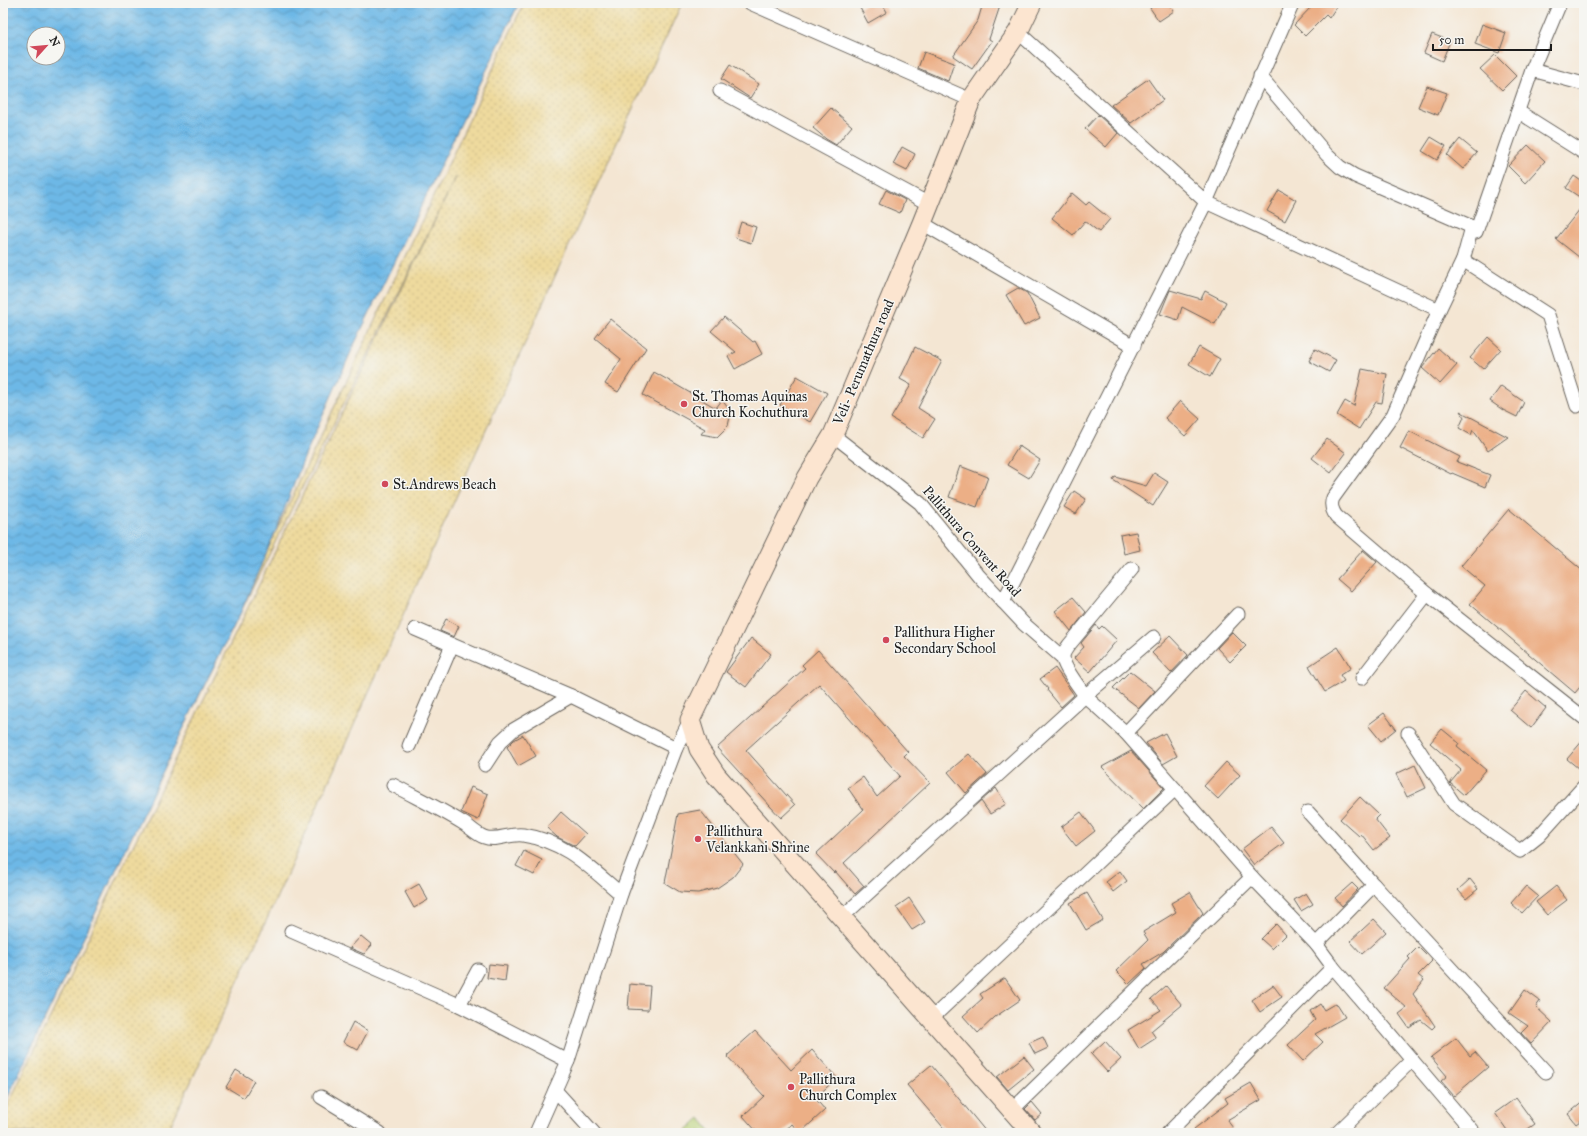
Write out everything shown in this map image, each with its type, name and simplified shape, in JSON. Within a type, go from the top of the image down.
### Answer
[{"type":"main road","name":"Veli- Perumathura road","points":[[690,720],[807,478],[833,436],[922,223],[971,100],[1018,32],[1032,3]]},
{"type":"main road","points":[[690,720],[699,749],[716,774],[932,1018],[1011,1111],[1032,1133]]},
{"type":"street","points":[[750,3],[971,100]]},
{"type":"street","points":[[1003,602],[1206,202],[1293,3]]},
{"type":"street","points":[[1260,76],[1327,156],[1340,167],[1355,176],[1472,227],[1476,232],[1519,112],[1532,70],[1560,3]]},
{"type":"street","points":[[1018,32],[1206,202],[1439,310]]},
{"type":"street","points":[[1532,70],[1584,84]]},
{"type":"street","points":[[720,92],[929,204]]},
{"type":"street","points":[[1519,112],[1584,153]]},
{"type":"street","points":[[922,223],[1134,346]]},
{"type":"street","points":[[1472,227],[1463,260],[1439,310],[1393,415],[1333,498],[1331,504],[1332,511],[1427,594],[1584,718]]},
{"type":"street","points":[[1463,260],[1548,315],[1577,406]]},
{"type":"street","name":"Pallithura Convent Road","points":[[833,436],[920,503],[979,576],[1024,624],[1063,658]]},
{"type":"street","points":[[1132,569],[1069,645],[1064,653],[1063,658],[1065,665],[1085,696],[1126,733],[1252,877],[1316,944],[1333,967],[1474,1133]]},
{"type":"street","points":[[1362,678],[1427,594]]},
{"type":"street","points":[[1126,733],[1238,614]]},
{"type":"street","points":[[415,629],[571,696],[676,748]]},
{"type":"street","points":[[842,918],[1085,696],[1154,637]]},
{"type":"street","points":[[410,746],[452,645]]},
{"type":"street","points":[[485,765],[500,742],[513,730],[571,696]]},
{"type":"street","points":[[536,1133],[568,1061],[621,894],[676,748],[690,720]]},
{"type":"street","points":[[1408,733],[1454,804],[1520,851],[1539,836],[1584,786]]},
{"type":"street","points":[[394,785],[464,823],[482,836],[496,839],[514,834],[524,835],[545,840],[562,847],[621,894]]},
{"type":"street","points":[[932,1018],[1175,789]]},
{"type":"street","points":[[1308,812],[1546,1072]]},
{"type":"street","points":[[1011,1111],[1252,877]]},
{"type":"street","points":[[1316,944],[1374,885]]},
{"type":"street","points":[[291,931],[459,1004],[568,1061]]},
{"type":"street","points":[[1168,1133],[1333,967]]},
{"type":"street","points":[[459,1004],[478,970]]},
{"type":"street","points":[[1337,1133],[1412,1060]]},
{"type":"street","points":[[555,1090],[594,1133]]},
{"type":"street","points":[[321,1097],[380,1133]]},
{"type":"sand","name":"St.Andrews Beach","points":[[524,3],[682,3],[560,265],[263,928],[167,1133],[3,1133],[3,1115],[456,177],[196,702]]},
{"type":"green space","points":[[700,1118],[712,1133],[683,1133]]},
{"type":"water","points":[[3,3],[519,3],[354,345],[304,458],[277,528],[240,614],[196,702],[3,1107]]},
{"type":"building","points":[[868,3],[882,3],[887,12],[868,23],[860,8]]},
{"type":"building","points":[[983,3],[1001,3],[989,39],[992,41],[972,69],[953,56],[978,20]]},
{"type":"building","points":[[1157,3],[1168,3],[1174,11],[1159,21],[1150,8]]},
{"type":"building","points":[[1308,3],[1339,3],[1329,18],[1326,15],[1305,36],[1294,25],[1312,6]]},
{"type":"building","points":[[1482,24],[1506,33],[1499,53],[1475,44]]},
{"type":"building","points":[[1432,34],[1450,41],[1442,61],[1424,53]]},
{"type":"building","points":[[924,52],[954,63],[948,81],[918,68]]},
{"type":"building","points":[[1495,55],[1516,76],[1502,90],[1480,69]]},
{"type":"building","points":[[730,65],[759,84],[750,98],[721,79]]},
{"type":"building","points":[[1148,79],[1163,100],[1131,123],[1111,105]]},
{"type":"building","points":[[1427,86],[1447,93],[1438,115],[1418,107]]},
{"type":"building","points":[[831,108],[852,126],[836,145],[813,128]]},
{"type":"building","points":[[1098,115],[1118,133],[1106,147],[1085,129]]},
{"type":"building","points":[[1431,137],[1446,146],[1437,160],[1422,151]]},
{"type":"building","points":[[1460,139],[1477,153],[1463,169],[1447,155]]},
{"type":"building","points":[[1528,145],[1545,161],[1525,183],[1508,166]]},
{"type":"building","points":[[902,147],[915,154],[907,171],[893,164]]},
{"type":"building","points":[[1574,176],[1584,183],[1584,200],[1566,188]]},
{"type":"building","points":[[886,190],[905,200],[900,213],[879,204]]},
{"type":"building","points":[[1279,190],[1296,200],[1285,221],[1267,211]]},
{"type":"building","points":[[1072,193],[1086,205],[1089,202],[1110,219],[1099,232],[1085,221],[1073,235],[1052,218]]},
{"type":"building","points":[[1584,204],[1584,261],[1556,239]]},
{"type":"building","points":[[741,222],[756,227],[751,243],[736,238]]},
{"type":"building","points":[[1018,288],[1027,293],[1040,318],[1024,326],[1006,295]]},
{"type":"building","points":[[1170,290],[1201,299],[1205,291],[1226,302],[1215,324],[1182,307],[1178,320],[1160,314]]},
{"type":"building","points":[[724,317],[753,342],[755,341],[762,354],[735,369],[728,356],[736,352],[711,331]]},
{"type":"building","points":[[610,319],[646,348],[618,392],[605,384],[621,359],[595,338]]},
{"type":"building","points":[[1488,337],[1501,349],[1483,369],[1470,358]]},
{"type":"building","points":[[915,347],[942,361],[918,408],[935,419],[923,438],[891,418],[911,385],[900,379]]},
{"type":"building","points":[[1199,347],[1220,359],[1210,377],[1189,364]]},
{"type":"building","points":[[1438,348],[1457,365],[1440,384],[1422,368]]},
{"type":"building","points":[[1315,349],[1336,360],[1329,372],[1309,361]]},
{"type":"building","points":[[1362,369],[1387,374],[1382,403],[1376,402],[1359,429],[1337,415],[1345,401],[1354,406]]},
{"type":"building","name":"St. Thomas Aquinas Church Kochuthura","points":[[654,372],[716,408],[722,400],[731,412],[728,426],[717,437],[701,434],[705,429],[643,395]]},
{"type":"building","points":[[797,376],[827,393],[810,422],[780,405]]},
{"type":"building","points":[[1501,386],[1524,402],[1517,417],[1490,401]]},
{"type":"building","points":[[1180,401],[1200,419],[1185,436],[1165,418]]},
{"type":"building","points":[[1460,411],[1508,437],[1488,451],[1473,430],[1471,435],[1459,428],[1464,417]]},
{"type":"building","points":[[1409,431],[1460,457],[1457,462],[1490,475],[1485,487],[1452,473],[1451,474],[1400,448]]},
{"type":"building","points":[[1327,439],[1346,453],[1331,473],[1312,458]]},
{"type":"building","points":[[1019,446],[1040,460],[1029,478],[1007,465]]},
{"type":"building","points":[[960,466],[988,477],[977,507],[949,497]]},
{"type":"building","points":[[1154,473],[1168,482],[1153,506],[1113,480],[1115,477],[1146,486]]},
{"type":"building","points":[[1074,491],[1086,499],[1076,514],[1064,507]]},
{"type":"building","points":[[1509,509],[1584,572],[1584,682],[1575,693],[1470,604],[1485,586],[1461,566]]},
{"type":"building","points":[[1136,532],[1140,550],[1124,554],[1120,535]]},
{"type":"building","points":[[1363,550],[1377,562],[1351,591],[1337,579]]},
{"type":"building","points":[[1073,597],[1086,612],[1071,631],[1055,611]]},
{"type":"building","points":[[446,619],[459,626],[454,637],[440,631]]},
{"type":"building","points":[[1096,625],[1099,629],[1102,626],[1117,640],[1090,672],[1074,658],[1084,647],[1081,643]]},
{"type":"building","points":[[1232,632],[1246,646],[1230,662],[1217,648]]},
{"type":"building","points":[[1170,636],[1188,655],[1171,673],[1152,653]]},
{"type":"building","points":[[751,638],[771,654],[746,687],[726,672]]},
{"type":"building","points":[[1338,647],[1351,668],[1340,675],[1344,681],[1325,692],[1309,666]]},
{"type":"building","points":[[818,650],[908,752],[904,756],[930,783],[844,863],[864,886],[855,894],[835,871],[834,873],[816,854],[863,810],[848,788],[863,777],[877,797],[900,776],[819,684],[746,750],[795,805],[781,818],[717,748],[805,668],[802,665]]},
{"type":"building","points":[[1055,668],[1074,695],[1061,707],[1040,679]]},
{"type":"building","points":[[1130,671],[1155,691],[1139,708],[1113,688]]},
{"type":"building","points":[[1526,691],[1546,708],[1531,728],[1510,710]]},
{"type":"building","points":[[1384,713],[1396,729],[1381,741],[1368,725]]},
{"type":"building","points":[[1442,729],[1459,743],[1457,746],[1486,770],[1464,795],[1450,783],[1461,770],[1430,743]]},
{"type":"building","points":[[1165,733],[1177,756],[1163,764],[1146,743]]},
{"type":"building","points":[[523,735],[536,756],[518,766],[507,747],[514,740]]},
{"type":"building","points":[[1584,739],[1584,773],[1567,759]]},
{"type":"building","points":[[1131,751],[1164,788],[1143,809],[1102,767]]},
{"type":"building","points":[[969,754],[987,774],[966,793],[948,772]]},
{"type":"building","points":[[1226,762],[1240,775],[1218,799],[1204,786]]},
{"type":"building","points":[[1415,765],[1426,788],[1407,797],[1396,774]]},
{"type":"building","points":[[471,787],[488,794],[478,820],[461,812]]},
{"type":"building","points":[[996,788],[1006,804],[990,814],[981,801]]},
{"type":"building","points":[[1360,797],[1379,815],[1375,819],[1390,838],[1374,850],[1361,834],[1359,836],[1340,819]]},
{"type":"building","name":"Pallithura Velankkani Shrine","points":[[700,810],[743,864],[733,877],[717,888],[698,893],[680,892],[665,883],[678,814]]},
{"type":"building","points":[[561,812],[586,834],[575,846],[557,837],[547,828]]},
{"type":"building","points":[[1081,812],[1095,831],[1076,846],[1061,827]]},
{"type":"building","points":[[1271,827],[1284,843],[1254,865],[1242,849]]},
{"type":"building","points":[[524,851],[542,860],[534,875],[516,866]]},
{"type":"building","points":[[1120,871],[1127,881],[1113,892],[1106,882]]},
{"type":"building","points":[[1470,879],[1478,889],[1466,899],[1458,890]]},
{"type":"building","points":[[1352,883],[1358,889],[1342,906],[1335,898]]},
{"type":"building","points":[[419,884],[428,900],[414,908],[405,892]]},
{"type":"building","points":[[1526,886],[1538,896],[1522,913],[1511,903]]},
{"type":"building","points":[[1556,886],[1567,900],[1547,915],[1536,902]]},
{"type":"building","points":[[1190,892],[1203,913],[1163,952],[1143,964],[1146,968],[1129,984],[1116,971],[1148,940],[1143,932],[1176,912],[1171,903]]},
{"type":"building","points":[[1087,893],[1103,920],[1086,930],[1070,903]]},
{"type":"building","points":[[1306,893],[1313,904],[1301,911],[1294,900]]},
{"type":"building","points":[[909,898],[925,922],[912,930],[896,907]]},
{"type":"building","points":[[1374,919],[1386,932],[1362,954],[1350,941]]},
{"type":"building","points":[[1276,924],[1286,935],[1272,949],[1261,939]]},
{"type":"building","points":[[361,936],[372,945],[364,954],[350,948]]},
{"type":"building","points":[[1418,947],[1432,961],[1418,975],[1424,980],[1413,994],[1435,1026],[1432,1029],[1421,1020],[1409,1028],[1399,1014],[1407,1008],[1384,988],[1410,959],[1408,957]]},
{"type":"building","points":[[489,964],[507,966],[505,981],[487,978]]},
{"type":"building","points":[[1005,978],[1020,1000],[995,1017],[978,1033],[963,1016],[983,998],[980,994]]},
{"type":"building","points":[[630,984],[650,986],[648,1010],[628,1009]]},
{"type":"building","points":[[1273,985],[1282,997],[1260,1012],[1252,1000]]},
{"type":"building","points":[[1166,986],[1182,1005],[1151,1031],[1156,1038],[1139,1049],[1128,1030],[1161,1010],[1151,999]]},
{"type":"building","points":[[1525,990],[1540,1001],[1536,1007],[1552,1022],[1531,1044],[1521,1033],[1528,1026],[1509,1013]]},
{"type":"building","points":[[1336,1003],[1345,1017],[1315,1034],[1323,1042],[1303,1061],[1288,1045],[1315,1020],[1310,1011],[1320,1004],[1324,1010]]},
{"type":"building","points":[[353,1022],[368,1031],[358,1050],[343,1042]]},
{"type":"building","name":"Pallithura Church Complex","points":[[755,1031],[791,1070],[812,1050],[837,1078],[815,1098],[825,1110],[800,1133],[792,1124],[782,1133],[758,1133],[743,1116],[764,1096],[727,1056]]},
{"type":"building","points":[[1043,1037],[1048,1048],[1035,1054],[1029,1043]]},
{"type":"building","points":[[1456,1038],[1470,1056],[1475,1052],[1488,1067],[1454,1096],[1441,1081],[1447,1076],[1431,1057]]},
{"type":"building","points":[[1105,1041],[1121,1059],[1107,1072],[1091,1054]]},
{"type":"building","points":[[1024,1056],[1034,1069],[1008,1090],[997,1077]]},
{"type":"building","points":[[931,1065],[987,1133],[948,1133],[907,1085]]},
{"type":"building","points":[[236,1070],[254,1081],[244,1098],[226,1087]]},
{"type":"building","points":[[1251,1083],[1261,1100],[1227,1120],[1233,1128],[1226,1133],[1215,1133],[1211,1129],[1204,1133],[1197,1133],[1194,1129],[1228,1103],[1225,1098]]},
{"type":"building","points":[[1516,1098],[1535,1124],[1522,1133],[1509,1133],[1495,1113]]},
{"type":"building","points":[[1584,1101],[1584,1118],[1576,1124],[1568,1114]]},
{"type":"building","points":[[1032,1102],[1042,1114],[1035,1120],[1025,1109]]},
{"type":"place","name":"St. Thomas Aquinas Church Kochuthura","points":[[684,404]]},
{"type":"place","name":"St.Andrews Beach","points":[[385,484]]},
{"type":"place","name":"Pallithura Higher Secondary School","points":[[886,640]]},
{"type":"place","name":"Pallithura Velankkani Shrine","points":[[698,839]]},
{"type":"place","name":"Pallithura Church Complex","points":[[791,1087]]}]
